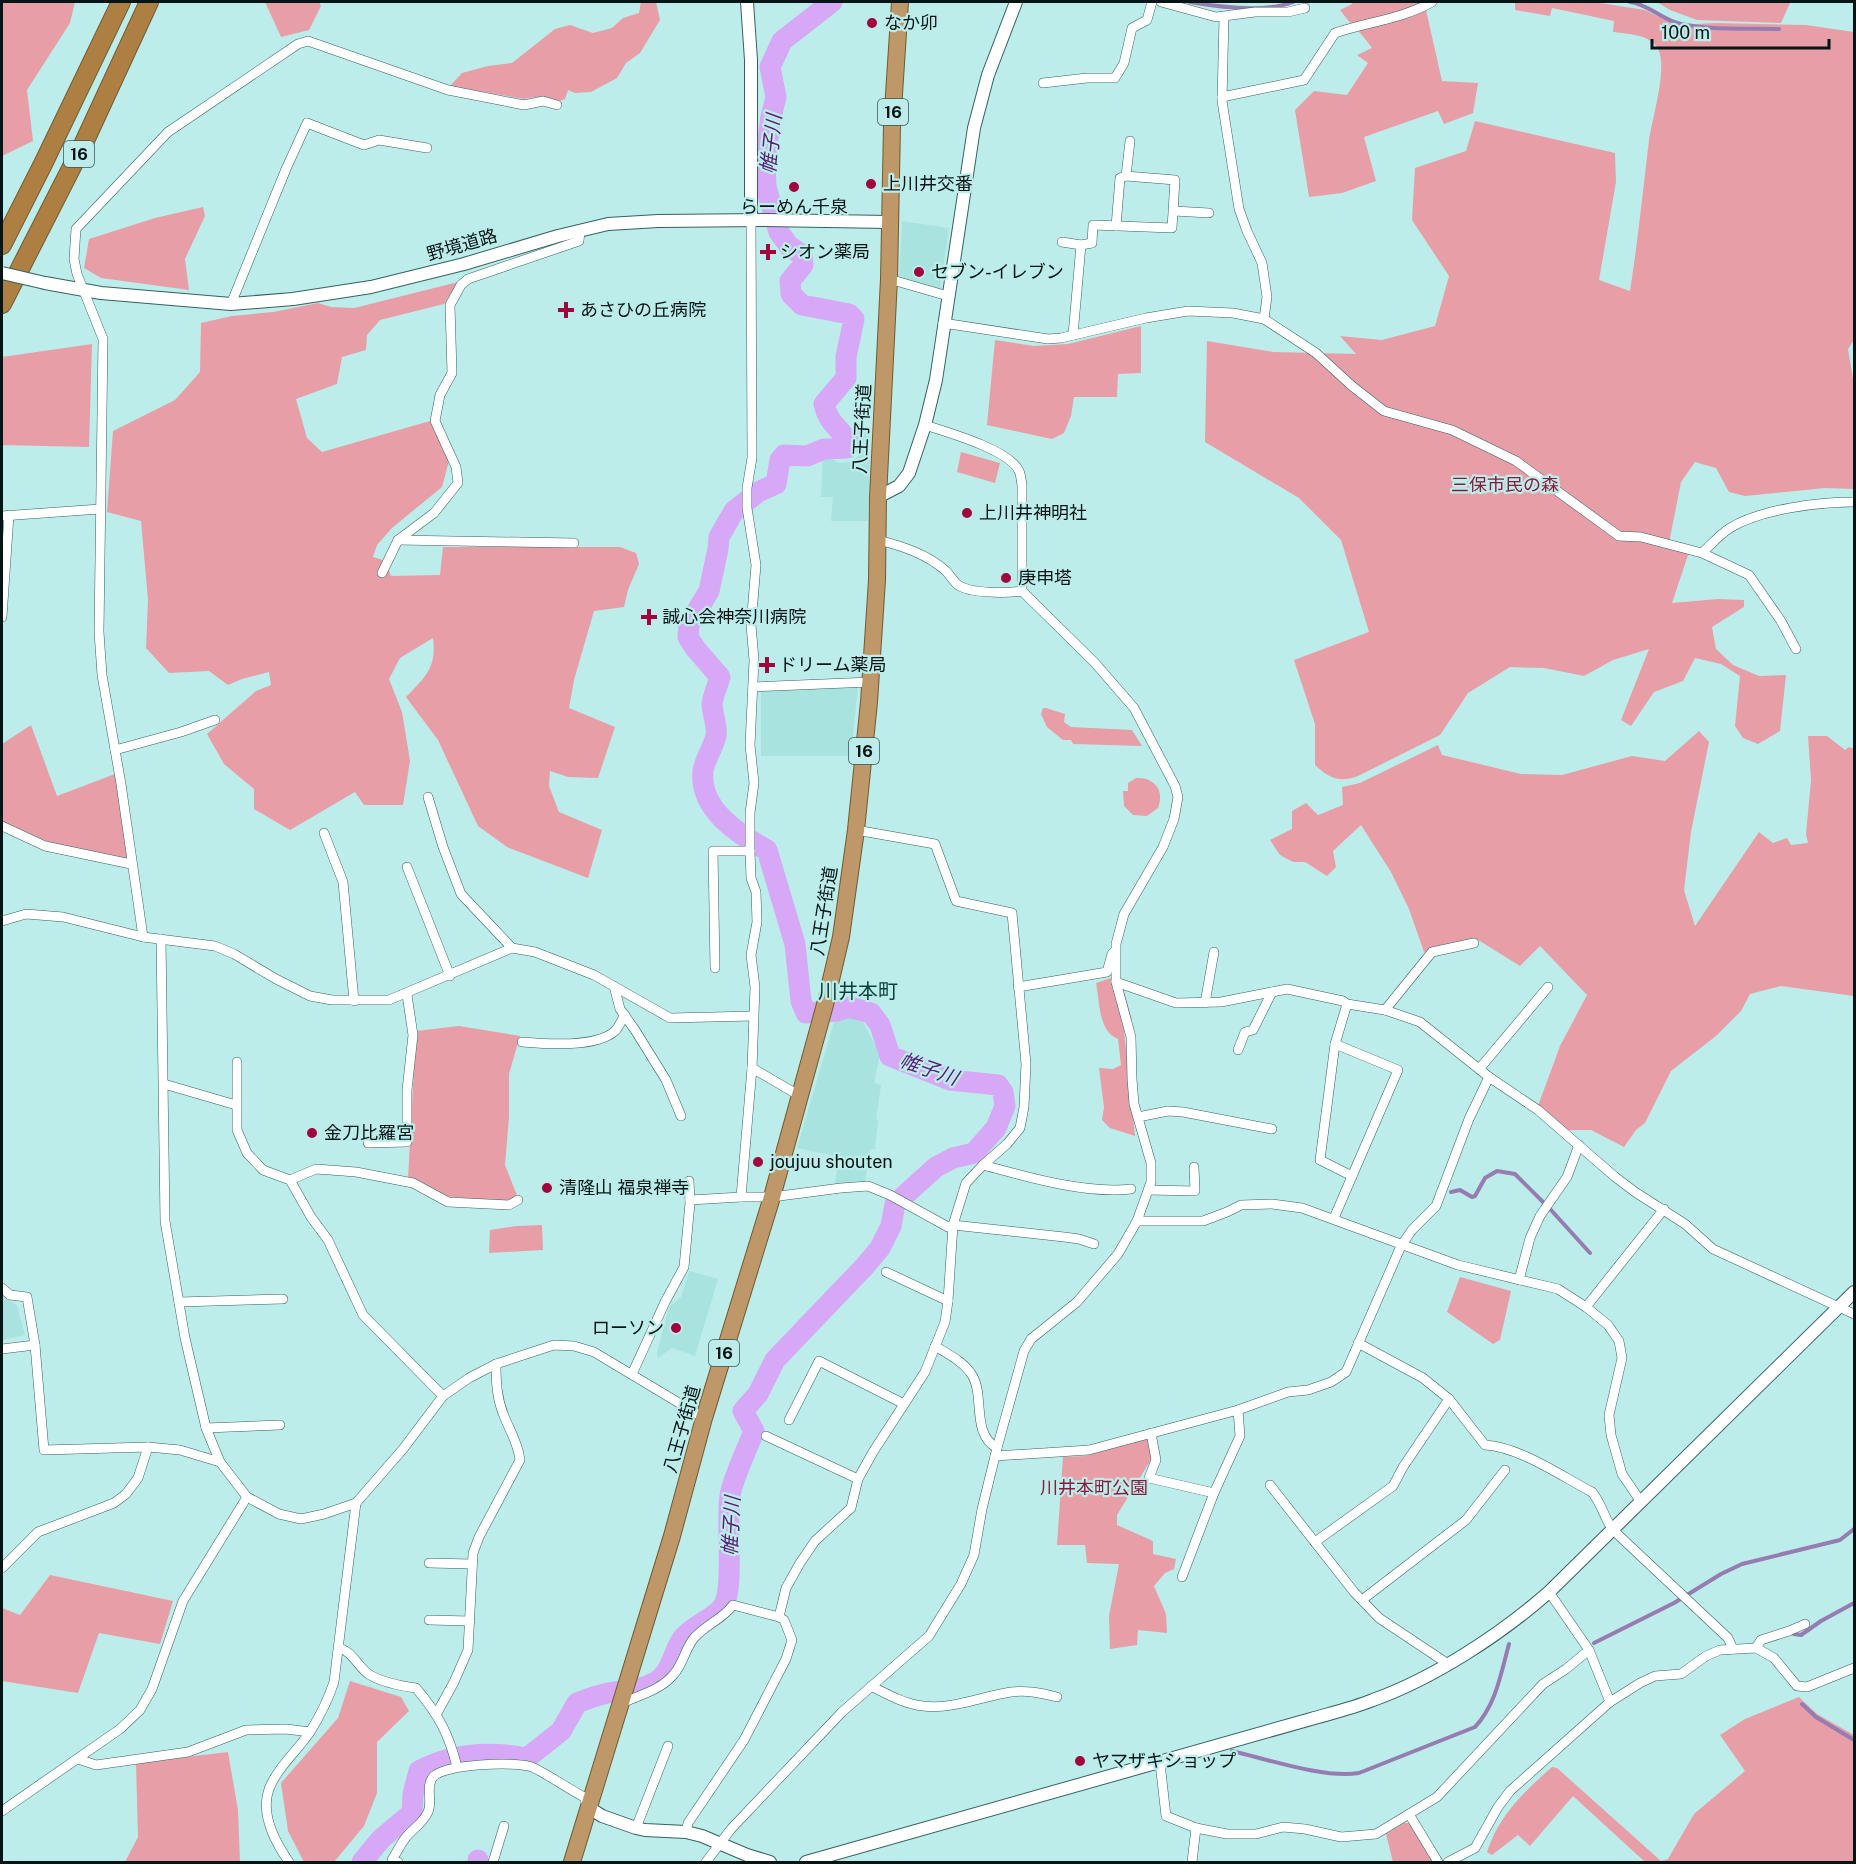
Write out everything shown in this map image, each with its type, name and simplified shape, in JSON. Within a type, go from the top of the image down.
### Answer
[{"type":"highway","name":"16","points":[[2,245],[121,2]]},
{"type":"highway","name":"16","points":[[2,304],[82,147],[149,2]]},
{"type":"highway","name":"八王子街道","points":[[572,1863],[772,1197],[821,1020],[841,937],[856,830],[871,682],[889,279],[892,125],[900,2]]},
{"type":"street","points":[[741,1197],[752,1068],[755,987],[751,955],[757,922],[756,892],[751,878],[750,851],[754,783],[750,746],[754,660],[750,625],[756,565],[747,508],[747,488],[752,464],[757,220],[747,2]]},
{"type":"street","points":[[878,497],[898,486],[909,473],[926,425],[936,380],[974,128],[987,75],[1016,2]]},
{"type":"street","points":[[1043,83],[1087,78],[1115,78],[1124,63],[1132,28],[1147,20],[1152,2]]},
{"type":"street","points":[[1161,2],[1216,17],[1255,12],[1288,12],[1305,8]]},
{"type":"street","points":[[1222,97],[1304,80],[1335,33],[1372,24],[1421,8],[1432,2]]},
{"type":"street","points":[[1224,17],[1222,97],[1239,209],[1262,263],[1267,297],[1264,319]]},
{"type":"street","points":[[143,937],[102,675],[99,632],[103,339],[82,290],[74,259],[76,229],[168,132],[298,44],[308,41],[448,90],[524,105],[543,101],[557,105]]},
{"type":"street","points":[[231,304],[307,123],[364,145],[378,140],[427,148]]},
{"type":"street","points":[[1126,176],[1130,141]]},
{"type":"street","points":[[1062,242],[1081,245],[1092,243],[1093,225],[1116,226],[1172,228],[1175,180],[1126,176],[1120,178],[1116,226]]},
{"type":"street","points":[[1174,211],[1209,213]]},
{"type":"street","name":"野境道路","points":[[2,273],[82,290],[158,299],[231,304],[293,299],[371,287],[464,264],[580,231],[629,222],[791,220],[889,222]]},
{"type":"street","points":[[382,573],[398,540],[434,513],[458,483],[456,467],[435,421],[440,395],[452,373],[450,305],[461,285],[468,279],[579,242],[580,231]]},
{"type":"street","points":[[1073,335],[1081,245]]},
{"type":"street","points":[[889,279],[948,296]]},
{"type":"street","points":[[944,323],[1048,339],[1188,311],[1233,312],[1264,319],[1316,353],[1384,411],[1452,429],[1516,461],[1619,536],[1641,537],[1702,553],[1749,575],[1796,649]]},
{"type":"street","points":[[706,1863],[731,1829],[810,1746],[871,1686],[929,1636],[962,1584],[974,1555],[982,1509],[1024,1351],[1031,1339],[1077,1302],[1118,1254],[1137,1221],[1152,1182],[1151,1163],[1138,1117],[1131,1079],[1131,1037],[1116,982],[1115,951],[1124,914],[1163,847],[1178,797],[1175,786],[1134,708],[1095,663],[1022,591],[1022,485],[1018,468],[996,452],[971,440],[926,425]]},
{"type":"street","points":[[1702,553],[1730,528],[1762,516],[1825,502],[1854,502]]},
{"type":"street","points":[[2,617],[5,515],[100,509]]},
{"type":"street","points":[[398,540],[574,543]]},
{"type":"street","points":[[878,540],[900,545],[922,555],[945,570],[958,585],[973,590],[1022,591]]},
{"type":"street","points":[[753,687],[871,682]]},
{"type":"street","points":[[115,750],[215,720]]},
{"type":"street","points":[[428,796],[443,847],[461,894],[512,948]]},
{"type":"street","points":[[2,826],[45,846],[131,864]]},
{"type":"street","points":[[779,1617],[786,1588],[800,1563],[815,1541],[851,1509],[858,1479],[925,1372],[945,1322],[953,1225],[966,1184],[1020,1128],[1024,1107],[1026,1064],[1012,913],[956,901],[935,844],[856,830]]},
{"type":"street","points":[[324,834],[343,882],[354,1001]]},
{"type":"street","points":[[715,968],[713,851],[750,851]]},
{"type":"street","points":[[407,867],[450,976]]},
{"type":"street","points":[[2,921],[26,914],[54,915],[143,937],[215,946],[310,996],[354,1001],[389,1000],[407,995],[512,948],[536,952],[557,959],[614,986],[670,1018],[753,1016]]},
{"type":"street","points":[[161,939],[165,1221],[179,1302],[206,1428],[219,1461],[247,1497],[279,1514],[301,1518],[324,1514],[356,1503],[403,1449],[443,1396],[468,1378],[496,1365],[554,1345],[574,1346],[594,1352],[704,1418]]},
{"type":"street","points":[[1385,1010],[1432,952],[1474,943]]},
{"type":"street","points":[[1018,987],[1107,972],[1115,951]]},
{"type":"street","points":[[1205,1004],[1214,952]]},
{"type":"street","points":[[1116,982],[1176,1003],[1205,1004],[1287,988],[1309,995],[1343,1000],[1347,1004],[1385,1010],[1420,1022],[1489,1077],[1538,1110],[1635,1192],[1685,1224],[1713,1249],[1854,1314]]},
{"type":"street","points":[[614,986],[620,1009],[666,1080],[681,1116]]},
{"type":"street","points":[[1480,1068],[1548,987]]},
{"type":"street","points":[[1238,1050],[1245,1032],[1252,1030],[1272,992]]},
{"type":"street","points":[[368,1143],[407,1142],[407,1090],[413,1035],[407,995]]},
{"type":"street","points":[[1347,1004],[1335,1044],[1320,1160],[1352,1176]]},
{"type":"street","points":[[522,1042],[552,1045],[578,1043],[604,1036],[615,1030],[625,1015]]},
{"type":"street","points":[[1334,1218],[1398,1070],[1335,1044]]},
{"type":"street","points":[[237,1062],[237,1130],[247,1153],[263,1170],[290,1180],[311,1217],[328,1240],[363,1315],[443,1396]]},
{"type":"street","points":[[752,1068],[800,1096]]},
{"type":"street","points":[[996,1452],[1089,1450],[1238,1410],[1287,1392],[1308,1390],[1331,1382],[1346,1372],[1401,1245],[1412,1230],[1436,1206],[1468,1119],[1489,1077]]},
{"type":"street","points":[[164,1084],[236,1105]]},
{"type":"street","points":[[1138,1117],[1183,1112],[1272,1129]]},
{"type":"street","points":[[1519,1280],[1535,1227],[1554,1194],[1568,1177],[1579,1145]]},
{"type":"street","points":[[983,1165],[1034,1179],[1103,1190],[1131,1189]]},
{"type":"street","points":[[1149,1190],[1195,1191],[1194,1167]]},
{"type":"street","points":[[290,1180],[316,1168],[413,1183],[448,1202],[509,1205],[518,1200]]},
{"type":"street","points":[[632,1374],[684,1267],[689,1181]]},
{"type":"street","points":[[689,1202],[741,1197],[772,1197],[868,1186],[890,1195],[948,1227],[953,1225],[1079,1239],[1094,1244]]},
{"type":"street","points":[[1137,1221],[1203,1221],[1240,1205],[1272,1204],[1302,1208],[1458,1265],[1558,1289],[1608,1325],[1619,1341],[1622,1358],[1609,1415],[1611,1435],[1622,1474],[1641,1502]]},
{"type":"street","points":[[1586,1307],[1664,1209]]},
{"type":"street","points":[[886,1272],[948,1301]]},
{"type":"street","points":[[2,1288],[10,1295],[27,1297],[35,1345],[44,1450],[148,1447],[180,1450],[219,1461]]},
{"type":"street","points":[[806,1863],[823,1860],[1374,1700],[1426,1677],[1525,1613],[1549,1592],[1854,1292]]},
{"type":"street","points":[[179,1302],[283,1299]]},
{"type":"street","points":[[1358,1343],[1423,1378],[1449,1399],[1485,1445],[1504,1448],[1530,1459],[1592,1492],[1599,1500],[1608,1524],[1613,1530],[1728,1638],[1733,1649]]},
{"type":"street","points":[[2,1349],[35,1345]]},
{"type":"street","points":[[935,1346],[964,1365],[972,1375],[978,1389],[978,1414],[984,1431],[996,1452]]},
{"type":"street","points":[[789,1420],[819,1361],[904,1404]]},
{"type":"street","points":[[436,1713],[454,1682],[468,1650],[473,1553],[479,1537],[520,1460],[519,1447],[499,1400],[496,1387],[496,1365]]},
{"type":"street","points":[[1315,1542],[1393,1486],[1403,1467],[1449,1399]]},
{"type":"street","points":[[1182,1577],[1214,1493],[1240,1436],[1238,1410]]},
{"type":"street","points":[[206,1428],[280,1425]]},
{"type":"street","points":[[1151,1433],[1156,1460],[1149,1478],[1214,1493]]},
{"type":"street","points":[[766,1436],[858,1479]]},
{"type":"street","points":[[2,1568],[38,1532],[114,1503],[126,1494],[138,1478],[148,1447]]},
{"type":"street","points":[[1362,1600],[1466,1520],[1505,1470]]},
{"type":"street","points":[[1270,1485],[1379,1618],[1448,1664]]},
{"type":"street","points":[[2,1811],[120,1729],[140,1710],[152,1689],[183,1601],[247,1497]]},
{"type":"street","points":[[289,1863],[278,1846],[267,1816],[269,1788],[310,1732],[326,1704],[334,1682],[356,1503]]},
{"type":"street","points":[[429,1563],[472,1564]]},
{"type":"street","points":[[1549,1592],[1589,1650],[1610,1702]]},
{"type":"street","points":[[624,1694],[661,1687],[675,1674],[696,1636],[729,1611],[733,1605],[784,1620],[792,1640],[786,1659],[744,1740],[688,1823],[686,1832]]},
{"type":"street","points":[[429,1620],[470,1621]]},
{"type":"street","points":[[1756,1648],[1761,1640],[1805,1624]]},
{"type":"street","points":[[339,1648],[347,1650],[369,1675],[400,1686],[416,1688],[436,1713],[449,1738],[457,1764]]},
{"type":"street","points":[[1448,1863],[1475,1848],[1498,1807],[1510,1791],[1610,1702],[1640,1683],[1655,1676],[1681,1674],[1706,1656],[1720,1650],[1733,1649],[1756,1648],[1774,1658],[1797,1686],[1807,1687],[1854,1668]]},
{"type":"street","points":[[1160,1763],[1166,1816],[1196,1828],[1227,1833],[1256,1834],[1283,1827],[1341,1837],[1376,1834],[1437,1797],[1543,1684],[1589,1650]]},
{"type":"street","points":[[871,1686],[901,1701],[926,1707],[964,1703],[1012,1692],[1031,1691],[1057,1696]]},
{"type":"street","points":[[78,1759],[96,1765],[188,1752],[246,1730],[286,1729],[310,1732]]},
{"type":"street","points":[[636,1828],[668,1746]]},
{"type":"street","points":[[398,1863],[392,1860],[406,1838],[428,1812],[431,1802],[429,1785],[434,1776],[457,1764],[502,1764],[530,1766],[584,1797],[588,1807],[602,1816],[645,1830],[686,1832],[702,1836],[770,1863]]},
{"type":"street","points":[[1409,1814],[1438,1863]]},
{"type":"street","points":[[493,1863],[504,1826]]},
{"type":"street","points":[[1192,1863],[1196,1828]]},
{"type":"shaded area","points":[[902,221],[949,228],[940,291],[899,279]]},
{"type":"shaded area","points":[[871,429],[868,521],[831,521],[833,497],[821,497],[823,455],[840,463],[851,462],[858,456],[860,446],[856,440],[856,432]]},
{"type":"shaded area","points":[[858,687],[851,756],[761,756],[761,690]]},
{"type":"shaded area","points":[[854,1017],[863,1022],[880,1054],[874,1083],[881,1085],[876,1119],[878,1120],[875,1149],[870,1149],[865,1183],[834,1187],[840,1157],[797,1148],[835,1019]]},
{"type":"shaded area","points":[[689,1271],[718,1279],[695,1356],[672,1348],[658,1358],[657,1353],[669,1307],[681,1297]]},
{"type":"shaded area","points":[[2,1294],[17,1306],[25,1335],[2,1340]]},
{"type":"green space","points":[[2,2],[75,2],[70,23],[27,90],[33,141],[2,156]]},
{"type":"green space","points":[[265,2],[319,2],[321,6],[309,30],[281,37]]},
{"type":"green space","points":[[641,2],[656,2],[660,20],[640,53],[626,63],[617,78],[591,92],[575,93],[568,90],[565,99],[560,101],[542,98],[524,99],[450,86],[462,73],[512,63],[555,29],[570,25],[593,33],[612,28],[623,18],[639,13]]},
{"type":"green space","points":[[1352,2],[1419,2],[1426,10],[1442,81],[1478,83],[1473,113],[1444,124],[1438,111],[1364,137],[1376,181],[1342,193],[1309,197],[1295,110],[1314,91],[1347,95],[1368,63],[1357,55],[1372,48],[1340,10]]},
{"type":"green space","name":"三保市民の森","points":[[1515,2],[1594,2],[1645,10],[1676,25],[1716,23],[1806,25],[1854,32],[1854,340],[1848,349],[1854,385],[1854,489],[1825,488],[1745,496],[1729,492],[1716,468],[1695,462],[1681,482],[1669,543],[1689,552],[1672,603],[1718,599],[1744,600],[1744,607],[1712,627],[1716,649],[1733,665],[1759,676],[1786,675],[1780,731],[1758,744],[1743,738],[1735,726],[1740,676],[1721,664],[1695,658],[1683,681],[1654,692],[1631,726],[1621,720],[1649,649],[1613,660],[1584,676],[1544,668],[1510,667],[1468,693],[1440,735],[1358,776],[1345,779],[1335,778],[1315,765],[1315,724],[1294,660],[1369,632],[1341,540],[1299,498],[1205,442],[1207,341],[1273,352],[1356,354],[1340,336],[1382,340],[1435,326],[1449,276],[1412,220],[1415,168],[1466,151],[1475,121],[1615,153],[1616,182],[1599,280],[1630,291],[1649,140],[1660,80],[1661,57],[1658,49],[1650,40],[1632,34],[1613,32],[1614,21],[1552,8],[1550,16],[1515,10]]},
{"type":"green space","points":[[1657,2],[1790,3],[1781,23],[1697,20],[1670,10]]},
{"type":"green space","points":[[203,207],[205,216],[185,259],[189,290],[101,278],[84,268],[89,239],[155,218]]},
{"type":"green space","points":[[458,282],[444,304],[380,320],[367,335],[366,350],[342,357],[337,384],[296,399],[307,438],[322,452],[430,421],[449,461],[442,487],[392,528],[377,545],[373,557],[386,561],[391,576],[440,575],[443,547],[620,547],[636,553],[639,564],[628,590],[624,607],[594,611],[574,680],[569,708],[615,727],[598,778],[568,777],[550,771],[549,786],[559,812],[602,830],[588,878],[507,847],[478,826],[438,740],[406,697],[424,677],[431,665],[433,638],[400,658],[389,679],[402,712],[410,761],[403,805],[364,805],[355,792],[290,830],[254,809],[254,789],[224,764],[207,734],[256,691],[271,685],[269,672],[228,685],[209,671],[169,673],[146,648],[148,600],[141,521],[107,512],[113,431],[175,400],[200,372],[201,323],[318,303],[331,307],[354,308]]},
{"type":"green space","points":[[1141,326],[1141,373],[1118,374],[1117,397],[1074,397],[1071,416],[1064,433],[1052,439],[987,425],[995,340],[1034,346],[1068,344]]},
{"type":"green space","points":[[92,344],[89,447],[2,445],[2,357]]},
{"type":"green space","points":[[961,452],[1000,463],[995,483],[957,472]]},
{"type":"green space","points":[[1043,708],[1065,714],[1064,722],[1071,727],[1132,730],[1142,746],[1073,744],[1071,740],[1063,740],[1047,727],[1041,714]]},
{"type":"green space","points":[[31,725],[57,796],[115,774],[128,859],[51,843],[2,822],[2,744]]},
{"type":"green space","points":[[1699,731],[1709,742],[1691,832],[1684,890],[1695,926],[1759,832],[1773,843],[1787,838],[1791,845],[1808,843],[1806,834],[1811,780],[1808,736],[1827,736],[1845,750],[1849,747],[1854,749],[1854,996],[1781,986],[1750,994],[1741,1011],[1716,1036],[1671,1071],[1645,1123],[1636,1130],[1624,1147],[1591,1130],[1567,1130],[1538,1106],[1560,1046],[1587,995],[1540,946],[1520,966],[1475,938],[1424,952],[1409,909],[1391,872],[1361,825],[1333,851],[1336,867],[1327,876],[1305,862],[1293,862],[1280,855],[1270,840],[1292,829],[1292,811],[1306,803],[1318,815],[1343,805],[1342,787],[1360,783],[1438,745],[1442,755],[1521,774],[1562,775],[1632,756],[1665,761]]},
{"type":"green space","points":[[1136,778],[1148,780],[1157,786],[1159,791],[1158,808],[1147,816],[1133,815],[1124,806],[1123,791],[1128,791],[1128,783]]},
{"type":"green space","points":[[1111,978],[1124,991],[1132,1020],[1124,1031],[1135,1136],[1110,1128],[1102,1120],[1104,1107],[1099,1068],[1113,1069],[1121,1065],[1118,1039],[1111,1035],[1103,1023],[1096,983]]},
{"type":"green space","points":[[459,1026],[520,1036],[509,1074],[509,1117],[505,1165],[518,1198],[509,1203],[445,1196],[408,1179],[416,1031]]},
{"type":"green space","points":[[542,1225],[543,1250],[489,1253],[490,1230]]},
{"type":"green space","points":[[1460,1277],[1511,1291],[1500,1340],[1493,1344],[1447,1312]]},
{"type":"green space","name":"川井本町公園","points":[[1148,1438],[1152,1458],[1117,1515],[1117,1525],[1153,1541],[1153,1554],[1176,1559],[1174,1569],[1165,1573],[1154,1586],[1166,1614],[1167,1633],[1138,1630],[1137,1645],[1110,1649],[1109,1616],[1119,1564],[1087,1563],[1085,1545],[1057,1545],[1063,1457],[1085,1456]]},
{"type":"green space","points":[[50,1575],[173,1601],[160,1644],[99,1633],[78,1693],[2,1681],[2,1608],[20,1615]]},
{"type":"green space","points":[[350,1681],[401,1697],[409,1711],[377,1742],[377,1793],[364,1826],[334,1862],[304,1862],[288,1831],[281,1783],[338,1718]]},
{"type":"green space","points":[[1799,1697],[1817,1714],[1854,1735],[1854,1862],[1645,1862],[1573,1796],[1530,1846],[1518,1835],[1492,1855],[1487,1852],[1505,1815],[1522,1795],[1552,1767],[1557,1768],[1661,1861],[1668,1859],[1694,1814],[1745,1771],[1720,1735],[1745,1719]]},
{"type":"green space","points":[[228,1752],[238,1810],[240,1862],[125,1862],[138,1837],[136,1763]]},
{"type":"green space","points":[[1404,1823],[1410,1823],[1431,1856],[1432,1862],[1393,1862],[1386,1834]]},
{"type":"waterway","name":"帷子川","points":[[362,1862],[381,1839],[412,1813],[413,1794],[419,1771],[445,1760],[472,1755],[527,1758],[561,1731],[577,1703],[604,1694],[639,1689],[656,1682],[669,1668],[682,1639],[692,1629],[720,1610],[724,1605],[729,1583],[731,1489],[754,1431],[743,1411],[758,1394],[775,1360],[880,1248],[891,1226],[895,1204],[936,1167],[953,1158],[974,1153],[996,1128],[1005,1106],[1003,1092],[998,1085],[950,1080],[890,1056],[880,1025],[871,1013],[849,1007],[837,1011],[806,1013],[801,1001],[795,944],[767,850],[744,836],[723,819],[707,797],[703,785],[704,767],[716,736],[712,704],[720,677],[688,637],[689,624],[709,591],[719,537],[734,511],[758,492],[776,484],[780,460],[784,455],[807,456],[824,449],[847,448],[848,441],[831,420],[824,404],[846,378],[846,357],[854,319],[849,314],[802,305],[791,294],[790,281],[803,265],[802,255],[789,246],[779,232],[766,187],[765,160],[776,97],[770,67],[782,41],[832,2]]},
{"type":"waterway","points":[[1190,2],[1256,8],[1293,2]]},
{"type":"waterway","points":[[1630,2],[1683,24],[1709,28],[1779,29]]},
{"type":"waterway","points":[[1451,1192],[1460,1190],[1472,1197],[1475,1196],[1485,1178],[1497,1171],[1515,1174],[1590,1253]]},
{"type":"waterway","points":[[1594,1643],[1674,1603],[1742,1564],[1840,1540],[1854,1529]]},
{"type":"waterway","points":[[1794,1634],[1801,1635],[1854,1603]]},
{"type":"waterway","points":[[1232,1751],[1313,1771],[1359,1773],[1475,1727],[1493,1699],[1509,1644]]},
{"type":"waterway","points":[[1802,1704],[1816,1717],[1854,1740]]},
{"type":"place","name":"なか卯","points":[[872,23]]},
{"type":"place","name":"上川井交番","points":[[871,184]]},
{"type":"place","name":"らーめん千泉","points":[[794,187]]},
{"type":"place","name":"シオン薬局","points":[[768,252]]},
{"type":"place","name":"セブン-イレブン","points":[[919,272]]},
{"type":"place","name":"あさひの丘病院","points":[[566,310]]},
{"type":"place","name":"上川井神明社","points":[[967,513]]},
{"type":"place","name":"庚申塔","points":[[1006,578]]},
{"type":"place","name":"誠心会神奈川病院","points":[[649,617]]},
{"type":"place","name":"ドリーム薬局","points":[[767,665]]},
{"type":"place","name":"金刀比羅宮","points":[[312,1133]]},
{"type":"place","name":"joujuu shouten","points":[[758,1162]]},
{"type":"place","name":"清隆山 福泉禅寺","points":[[547,1188]]},
{"type":"place","name":"ローソン","points":[[676,1328]]},
{"type":"place","name":"ヤマザキショップ","points":[[1080,1761]]},
{"type":"district","name":"川井本町","points":[[858,991]]}]
